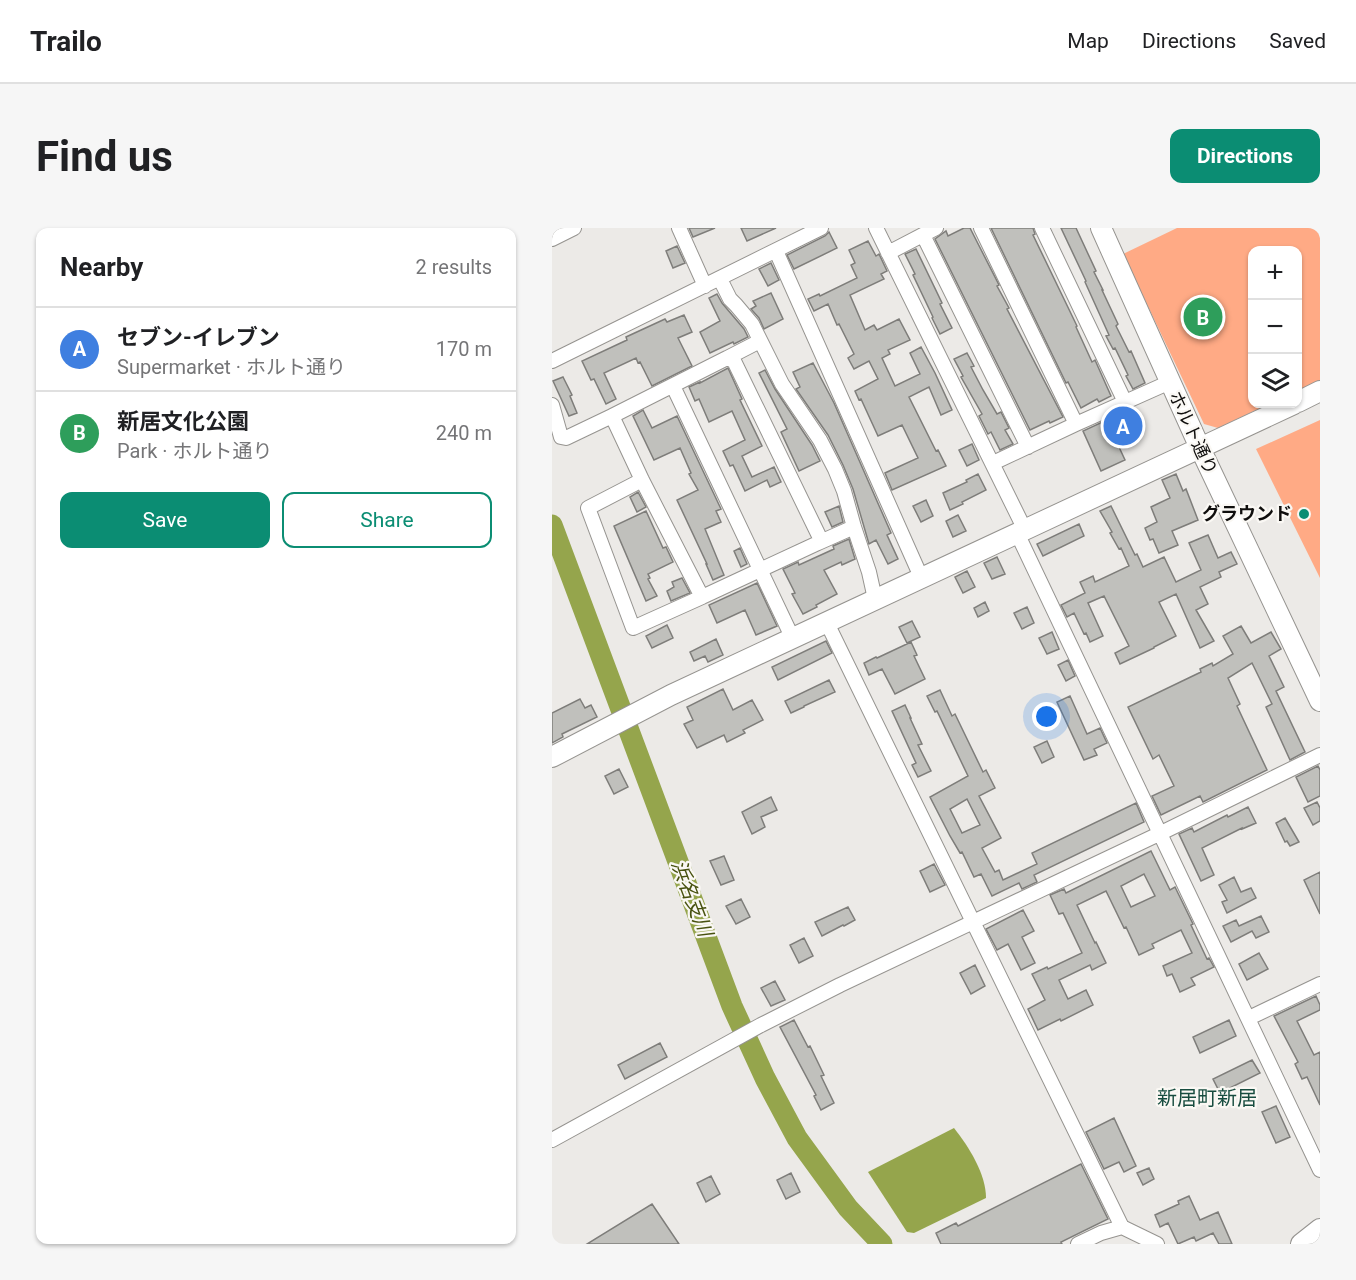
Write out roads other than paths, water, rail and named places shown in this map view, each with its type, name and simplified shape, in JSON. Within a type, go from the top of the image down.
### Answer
[{"type":"street","points":[[552,239],[574,228]]},
{"type":"street","points":[[679,228],[705,286]]},
{"type":"street","points":[[552,361],[821,228]]},
{"type":"street","points":[[876,228],[993,463],[1021,531],[1161,834],[1320,1170]]},
{"type":"street","points":[[888,253],[936,228]]},
{"type":"street","points":[[981,228],[1076,424]]},
{"type":"street","points":[[1042,228],[1125,402]]},
{"type":"street","name":"ホルト通り","points":[[1101,228],[1200,448],[1320,701]]},
{"type":"street","points":[[923,235],[1028,447]]},
{"type":"street","points":[[776,251],[921,577]]},
{"type":"street","points":[[720,279],[730,299],[752,324],[782,384],[820,440],[835,469],[869,572],[875,599]]},
{"type":"street","points":[[552,405],[561,437],[566,438],[760,341]]},
{"type":"street","points":[[727,358],[734,361],[744,380],[820,538],[818,543]]},
{"type":"street","points":[[993,463],[1170,382]]},
{"type":"street","points":[[673,386],[793,639]]},
{"type":"street","points":[[1302,400],[1320,392]]},
{"type":"street","points":[[552,757],[671,695],[1285,408]]},
{"type":"street","points":[[612,416],[702,597]]},
{"type":"street","points":[[642,480],[588,508],[633,628],[854,527]]},
{"type":"street","points":[[827,623],[1122,1227],[1157,1244]]},
{"type":"street","points":[[552,1140],[725,1044],[840,985],[1161,834],[1320,755]]},
{"type":"street","points":[[1249,1018],[1320,984]]},
{"type":"street","points":[[1078,1244],[1101,1233],[1122,1227]]},
{"type":"street","points":[[1301,1244],[1320,1229]]},
{"type":"waterway","name":"浜名支川","points":[[552,525],[732,1006],[765,1078],[797,1138],[848,1208],[882,1244]]},
{"type":"place","name":"新居文化公園","points":[[1203,317]]},
{"type":"place","name":"セブン-イレブン","points":[[1123,426]]},
{"type":"place","name":"グラウンド","points":[[1304,514]]},
{"type":"district","name":"新居町新居","points":[[1207,1098]]}]
